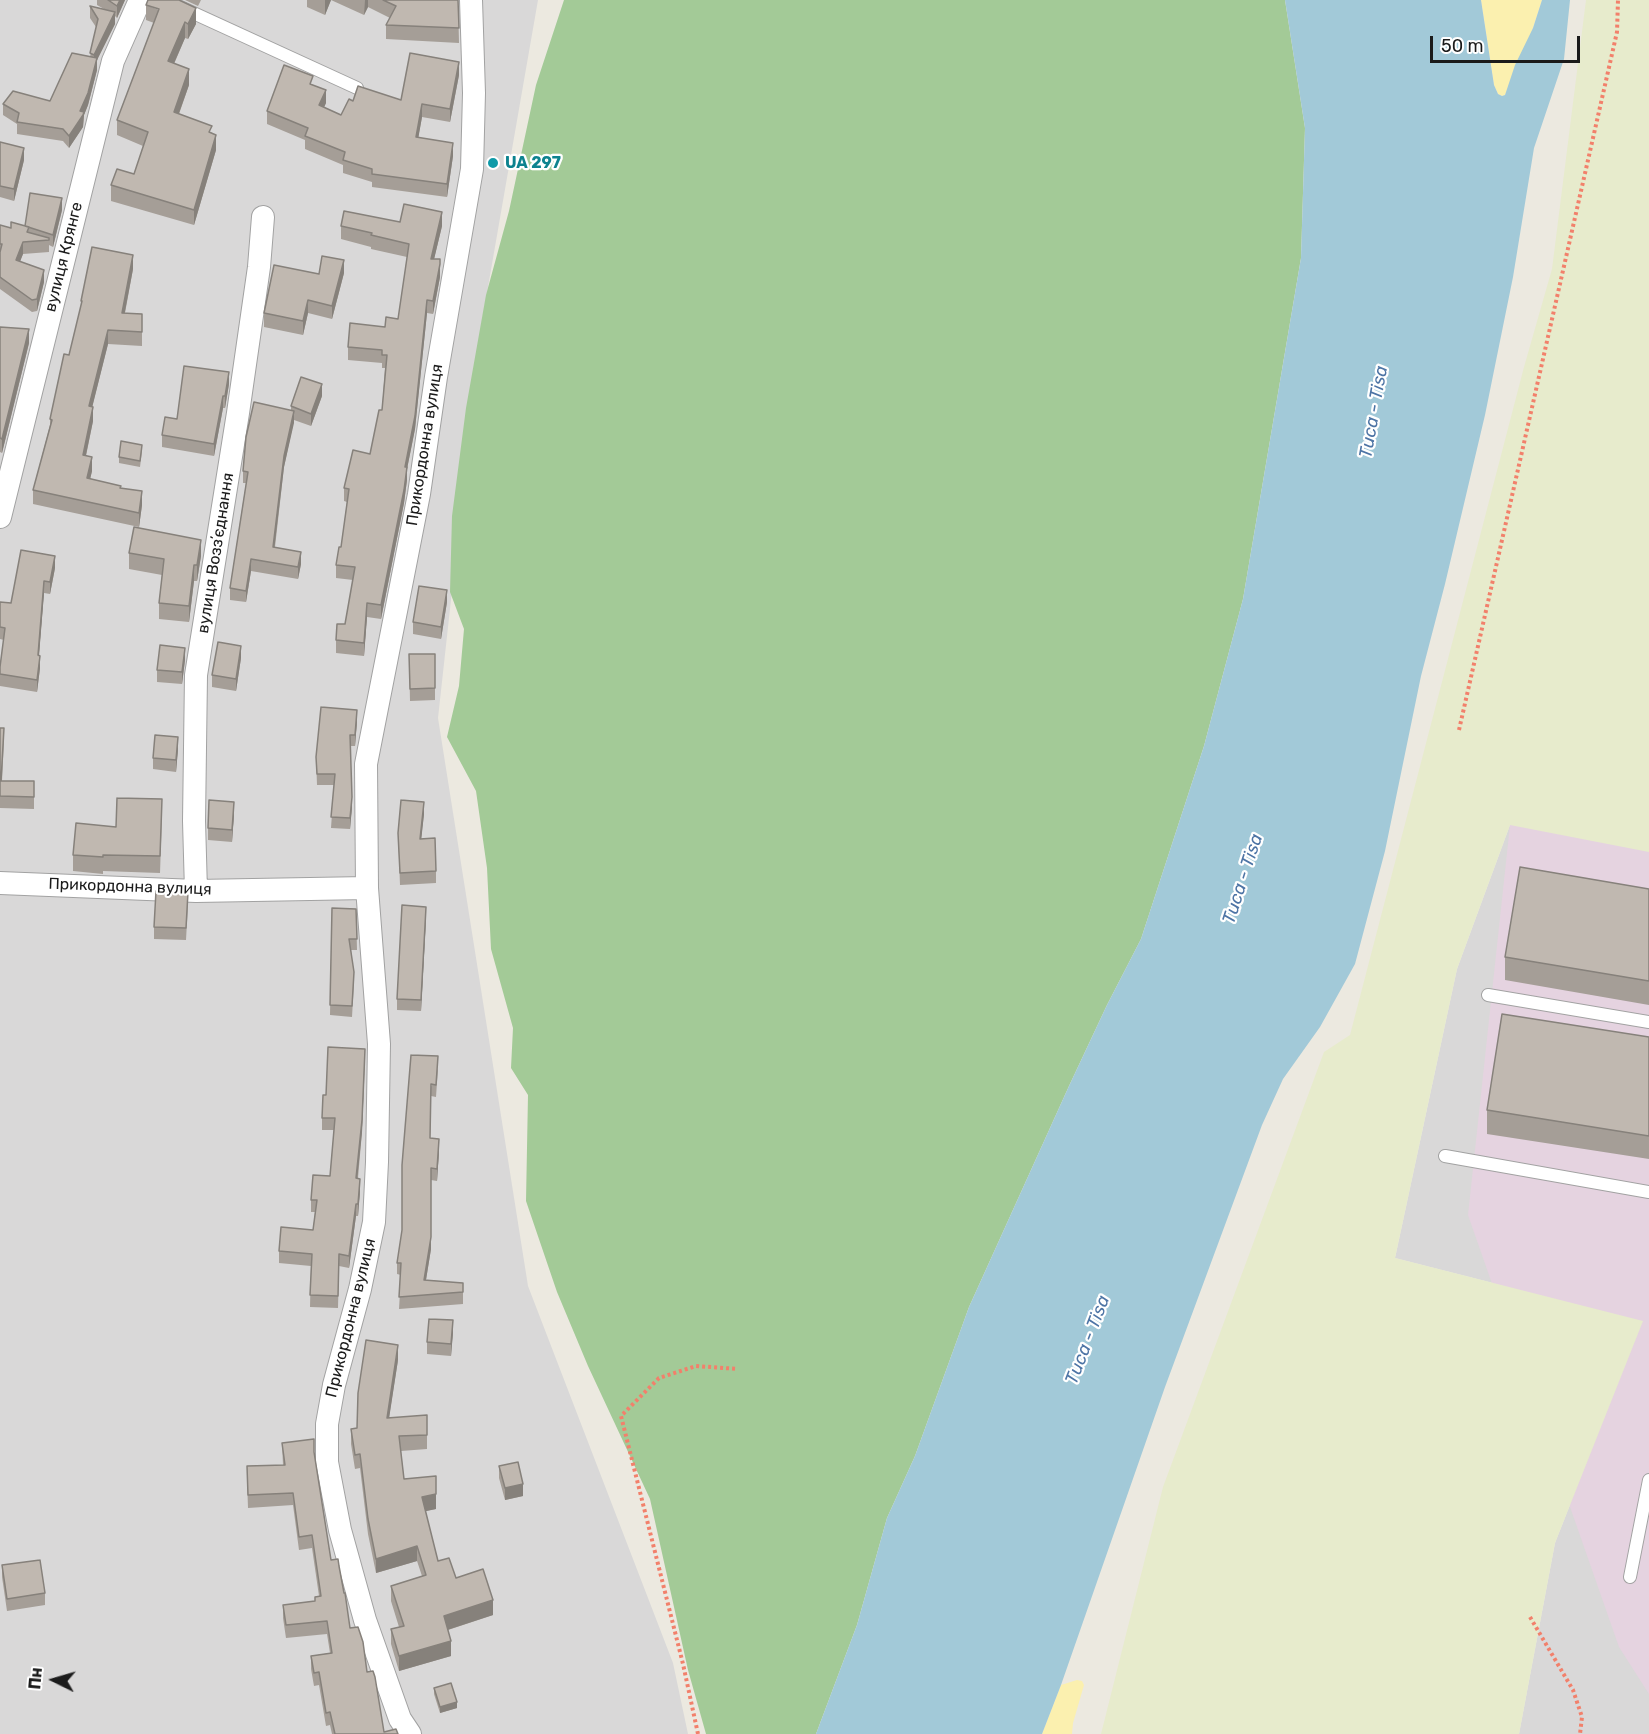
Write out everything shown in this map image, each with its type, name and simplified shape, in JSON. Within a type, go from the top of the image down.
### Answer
[{"type":"street","name":"вулиця Крянге","points":[[0,517],[113,61],[140,0]]},
{"type":"street","name":"Прикордонна вулиця","points":[[410,1734],[400,1719],[365,1620],[340,1530],[327,1462],[327,1424],[334,1385],[360,1289],[374,1222],[379,1044],[367,888],[366,764],[419,494],[436,377],[472,169],[474,93],[471,0]]},
{"type":"street","name":"вулиця Воззʼєднання","points":[[196,891],[194,821],[196,675],[238,412],[259,267],[263,217]]},
{"type":"street","name":"Прикордонна вулиця","points":[[0,883],[196,891],[367,888]]},
{"type":"lane","points":[[165,0],[357,88]]},
{"type":"lane","points":[[1488,995],[1649,1023]]},
{"type":"lane","points":[[1445,1156],[1649,1192]]},
{"type":"lane","points":[[1629,1576],[1649,1480]]},
{"type":"path","points":[[1459,730],[1617,32],[1618,0]]},
{"type":"path","points":[[698,1734],[683,1664],[621,1416],[659,1378],[696,1366],[738,1369]]},
{"type":"path","points":[[1530,1617],[1573,1690],[1582,1717],[1580,1734]]},
{"type":"shaded area","points":[[0,0],[538,0],[481,327],[438,718],[528,1286],[673,1663],[688,1734],[0,1734]]},
{"type":"shaded area","points":[[1649,681],[1649,1694],[1619,1647],[1468,1215],[1510,825]]},
{"type":"shaded area","points":[[1510,825],[1649,852],[1649,1734],[1519,1734],[1555,1543],[1642,1321],[1395,1258],[1457,969]]},
{"type":"green space","points":[[564,0],[1285,0],[1305,128],[1301,258],[1243,599],[1204,746],[1141,939],[1069,1086],[969,1307],[915,1456],[887,1518],[857,1625],[816,1734],[706,1734],[688,1670],[650,1499],[588,1366],[557,1292],[526,1201],[528,1095],[511,1068],[513,1028],[491,949],[487,868],[476,791],[447,737],[459,686],[464,629],[450,592],[452,516],[466,408],[486,295],[509,211],[536,85]]},
{"type":"green space","points":[[1586,0],[1649,0],[1649,852],[1510,825],[1457,969],[1395,1258],[1643,1321],[1555,1543],[1519,1734],[1101,1734],[1163,1487],[1324,1052],[1350,1035],[1524,367],[1552,269]]},
{"type":"sand","points":[[1481,0],[1542,0],[1533,28],[1505,95],[1502,96],[1498,94],[1494,85]]},
{"type":"sand","points":[[1077,1680],[1082,1681],[1084,1685],[1072,1734],[1042,1734],[1061,1685]]},
{"type":"water","name":"Тиса - Tisa","points":[[1285,0],[1481,0],[1494,85],[1498,94],[1502,96],[1505,95],[1515,65],[1533,28],[1542,0],[1570,0],[1564,59],[1534,148],[1513,277],[1485,415],[1421,676],[1385,851],[1355,964],[1320,1027],[1283,1079],[1262,1125],[1165,1387],[1042,1734],[816,1734],[857,1625],[887,1518],[915,1456],[969,1307],[1069,1086],[1141,939],[1204,746],[1243,599],[1301,258],[1305,128]]},
{"type":"building","points":[[108,0],[120,0],[117,6]]},
{"type":"building","points":[[148,0],[179,0],[196,8],[188,24],[185,22],[168,61],[189,69],[174,112],[212,126],[209,132],[216,135],[194,210],[111,185],[117,169],[134,174],[148,132],[117,120],[159,9],[146,5]]},
{"type":"building","points":[[383,0],[458,0],[459,28],[386,25],[396,6]]},
{"type":"building","points":[[90,6],[115,12],[94,55],[90,53],[98,19]]},
{"type":"building","points":[[72,53],[97,58],[88,93],[80,111],[84,112],[83,115],[69,136],[63,129],[17,122],[19,113],[3,104],[13,91],[50,101]]},
{"type":"building","points":[[410,53],[459,62],[450,109],[422,104],[416,137],[453,143],[447,184],[372,174],[372,169],[343,160],[345,152],[305,136],[308,128],[267,111],[284,65],[313,76],[310,84],[326,90],[319,105],[341,115],[349,99],[353,101],[358,86],[401,100]]},
{"type":"building","points":[[0,142],[24,148],[14,189],[0,186]]},
{"type":"building","points":[[30,193],[62,198],[53,235],[25,226]]},
{"type":"building","points":[[404,204],[442,212],[431,259],[440,259],[440,264],[433,301],[427,300],[415,416],[405,467],[407,467],[404,490],[381,605],[367,603],[364,643],[336,640],[337,624],[345,624],[355,567],[336,565],[339,547],[341,547],[349,489],[344,488],[353,450],[370,454],[379,410],[382,410],[387,355],[382,355],[382,350],[348,347],[350,323],[385,327],[386,317],[398,319],[409,244],[341,226],[344,211],[400,222]]},
{"type":"building","points":[[11,222],[29,227],[27,232],[49,238],[49,240],[23,242],[16,260],[44,270],[37,299],[32,300],[0,277],[2,244],[0,244],[0,225],[11,228]]},
{"type":"building","points":[[92,247],[133,255],[122,313],[142,314],[142,332],[108,330],[89,406],[93,407],[83,455],[92,457],[87,478],[121,486],[120,488],[142,491],[139,513],[33,490],[52,420],[50,419],[64,354],[69,355]]},
{"type":"building","points":[[322,256],[344,260],[332,306],[308,300],[303,321],[264,313],[274,265],[319,274]]},
{"type":"building","points":[[0,327],[29,329],[2,439],[0,438]]},
{"type":"building","points":[[184,366],[229,372],[214,444],[162,435],[165,417],[177,419]]},
{"type":"building","points":[[301,377],[322,384],[311,414],[291,406]]},
{"type":"building","points":[[254,402],[294,411],[284,456],[273,547],[301,552],[298,567],[251,559],[246,591],[230,588],[248,472],[243,471],[246,437]]},
{"type":"building","points":[[121,441],[142,445],[140,461],[119,457]]},
{"type":"building","points":[[134,527],[201,540],[197,565],[194,565],[189,606],[159,603],[164,559],[129,553]]},
{"type":"building","points":[[21,550],[55,556],[50,582],[44,581],[37,680],[0,674],[5,628],[0,627],[0,602],[11,603]]},
{"type":"building","points":[[419,586],[447,590],[441,627],[413,622]]},
{"type":"building","points":[[218,642],[241,646],[236,679],[212,675]]},
{"type":"building","points":[[160,645],[185,648],[182,672],[157,670]]},
{"type":"building","points":[[409,654],[435,654],[435,688],[410,689]]},
{"type":"building","points":[[321,707],[357,710],[355,735],[350,735],[352,797],[350,818],[331,817],[335,774],[317,774],[316,757]]},
{"type":"building","points":[[0,728],[4,728],[1,781],[34,781],[34,797],[0,796]]},
{"type":"building","points":[[155,735],[178,737],[176,760],[153,758]]},
{"type":"building","points":[[117,798],[162,799],[160,856],[73,855],[76,823],[116,827]]},
{"type":"building","points":[[209,800],[234,802],[232,830],[208,828]]},
{"type":"building","points":[[401,800],[424,802],[420,839],[435,838],[436,871],[400,873],[398,833]]},
{"type":"building","points":[[1520,867],[1649,889],[1649,981],[1505,957]]},
{"type":"building","points":[[156,891],[188,892],[186,928],[154,927]]},
{"type":"building","points":[[402,905],[426,907],[421,1000],[397,999]]},
{"type":"building","points":[[332,908],[356,909],[357,939],[349,939],[354,972],[352,1006],[330,1005]]},
{"type":"building","points":[[1502,1014],[1649,1037],[1649,1136],[1487,1110]]},
{"type":"building","points":[[328,1047],[365,1049],[362,1120],[356,1178],[360,1179],[358,1204],[356,1204],[349,1256],[339,1254],[338,1296],[310,1295],[312,1254],[279,1251],[281,1227],[313,1230],[317,1200],[311,1200],[313,1175],[330,1176],[335,1118],[322,1118],[323,1095],[326,1095]]},
{"type":"building","points":[[411,1055],[438,1056],[436,1085],[431,1084],[430,1138],[439,1139],[437,1169],[431,1168],[431,1237],[424,1280],[463,1283],[463,1292],[399,1297],[401,1263],[397,1263],[402,1230],[402,1165]]},
{"type":"building","points":[[429,1319],[453,1320],[451,1344],[427,1342]]},
{"type":"building","points":[[366,1340],[398,1345],[387,1418],[427,1415],[427,1435],[399,1436],[404,1479],[436,1476],[436,1494],[422,1497],[438,1561],[449,1558],[456,1578],[483,1569],[493,1600],[444,1616],[451,1641],[399,1656],[391,1629],[404,1626],[391,1586],[426,1575],[417,1546],[376,1559],[368,1519],[360,1454],[355,1455],[351,1429],[357,1428],[358,1393]]},
{"type":"building","points":[[314,1439],[314,1452],[331,1560],[338,1559],[350,1628],[358,1627],[363,1642],[367,1672],[373,1671],[375,1677],[384,1732],[396,1729],[398,1734],[335,1734],[330,1712],[326,1713],[319,1672],[314,1673],[311,1656],[332,1653],[327,1621],[286,1625],[283,1605],[315,1601],[315,1597],[321,1596],[312,1535],[299,1537],[293,1493],[248,1495],[247,1466],[285,1465],[282,1443]]},
{"type":"building","points":[[518,1462],[523,1484],[505,1488],[499,1466]]},
{"type":"building","points":[[40,1560],[45,1593],[7,1599],[2,1565]]},
{"type":"building","points":[[451,1683],[457,1702],[440,1707],[434,1688]]},
{"type":"place","name":"UA 297","points":[[493,163]]}]
